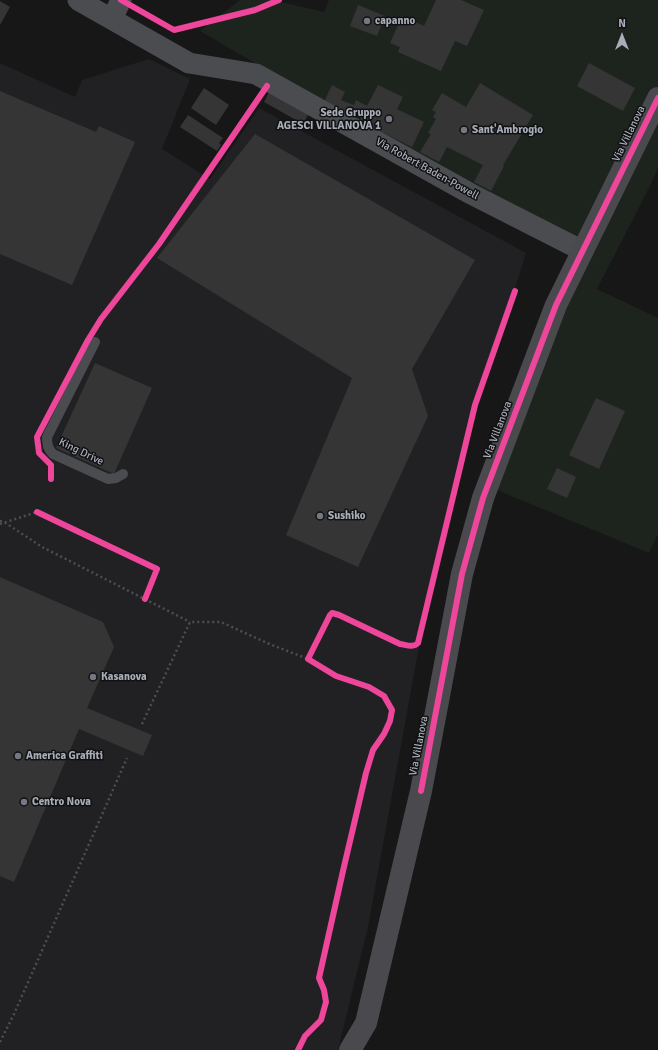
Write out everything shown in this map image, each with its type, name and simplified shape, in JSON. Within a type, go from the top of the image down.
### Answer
[{"type":"main road","name":"Via Villanova","points":[[368,1050],[366,1023],[420,791],[462,574],[483,498],[556,305],[658,98]]},
{"type":"main road","name":"Via Villanova","points":[[350,1050],[366,1023]]},
{"type":"street","name":"Via Robert Baden-Powell","points":[[78,0],[189,63],[256,74],[471,194],[583,251]]},
{"type":"street","points":[[112,19],[121,0]]},
{"type":"lane","name":"King Drive","points":[[95,342],[47,437],[47,444],[49,450],[53,454],[108,479],[116,478],[123,474]]},
{"type":"path","points":[[0,524],[37,512],[44,515]]},
{"type":"path","points":[[0,521],[4,522],[42,547],[190,622],[221,622],[311,661],[312,653]]},
{"type":"path","points":[[145,598],[148,591]]},
{"type":"path","points":[[142,724],[190,622]]},
{"type":"path","points":[[0,1042],[126,758]]},
{"type":"shaded area","points":[[240,0],[272,0],[324,12],[329,0],[658,0],[658,167],[651,184],[597,289],[658,318],[658,534],[649,553],[504,493],[488,484],[576,251],[200,31]]},
{"type":"shaded area","points":[[149,59],[190,79],[162,149],[210,179],[259,108],[526,253],[468,439],[444,532],[420,641],[368,927],[338,1050],[0,1050],[0,63],[75,97],[82,80]]},
{"type":"building","points":[[436,0],[461,0],[484,10],[467,46],[455,41],[441,71],[398,52],[400,47],[390,43],[402,16],[424,26]]},
{"type":"building","points":[[0,1],[10,7],[0,25]]},
{"type":"building","name":"capanno","points":[[358,5],[385,16],[377,36],[350,26]]},
{"type":"building","points":[[589,63],[635,88],[623,111],[577,86]]},
{"type":"building","points":[[480,83],[533,115],[503,165],[504,166],[491,191],[474,182],[483,165],[447,147],[439,162],[420,152],[431,134],[428,133],[436,119],[433,117],[436,112],[432,110],[442,93],[466,107]]},
{"type":"building","name":"Sede Gruppo AGESCI VILLANOVA 1","points":[[332,85],[345,92],[341,100],[354,105],[356,100],[367,106],[378,85],[403,97],[397,109],[424,122],[412,147],[359,121],[362,116],[349,110],[347,114],[324,102]]},
{"type":"building","points":[[204,88],[229,105],[216,125],[191,108]]},
{"type":"building","points":[[0,91],[96,132],[99,126],[135,142],[72,285],[0,254]]},
{"type":"building","points":[[269,92],[308,115],[303,124],[264,102]]},
{"type":"building","points":[[188,115],[223,138],[219,143],[221,145],[217,151],[180,127]]},
{"type":"building","points":[[255,134],[475,260],[412,369],[428,416],[358,567],[286,535],[352,378],[157,258]]},
{"type":"building","points":[[95,363],[152,388],[114,474],[56,448]]},
{"type":"building","points":[[596,398],[625,411],[599,469],[569,455]]},
{"type":"building","points":[[557,468],[576,477],[567,498],[547,489]]},
{"type":"building","name":"Centro Nova","points":[[0,577],[103,622],[114,647],[87,708],[152,735],[143,756],[79,729],[14,882],[0,876]]},
{"type":"cycle path","points":[[121,0],[174,30],[255,10],[279,0]]},
{"type":"cycle path","points":[[51,479],[51,465],[39,453],[37,437],[88,340],[101,319],[159,244],[267,86]]},
{"type":"cycle path","points":[[421,791],[462,574],[483,498],[556,305],[658,98]]},
{"type":"cycle path","points":[[298,1050],[305,1036],[321,1020],[326,1002],[324,990],[319,978],[343,871],[366,773],[373,750],[384,734],[390,721],[392,710],[384,696],[369,687],[336,676],[308,659],[332,613],[400,644],[412,646],[418,643],[475,405],[515,291]]},
{"type":"cycle path","points":[[37,512],[157,569],[145,599]]},
{"type":"place","name":"capanno","points":[[367,21]]},
{"type":"place","name":"Sede Gruppo AGESCI VILLANOVA 1","points":[[389,119]]},
{"type":"place","name":"Sant'Ambrogio","points":[[464,130]]},
{"type":"place","name":"Sushiko","points":[[320,516]]},
{"type":"place","name":"Kasanova","points":[[93,677]]},
{"type":"place","name":"America Graffiti","points":[[18,756]]},
{"type":"place","name":"Centro Nova","points":[[24,802]]}]
